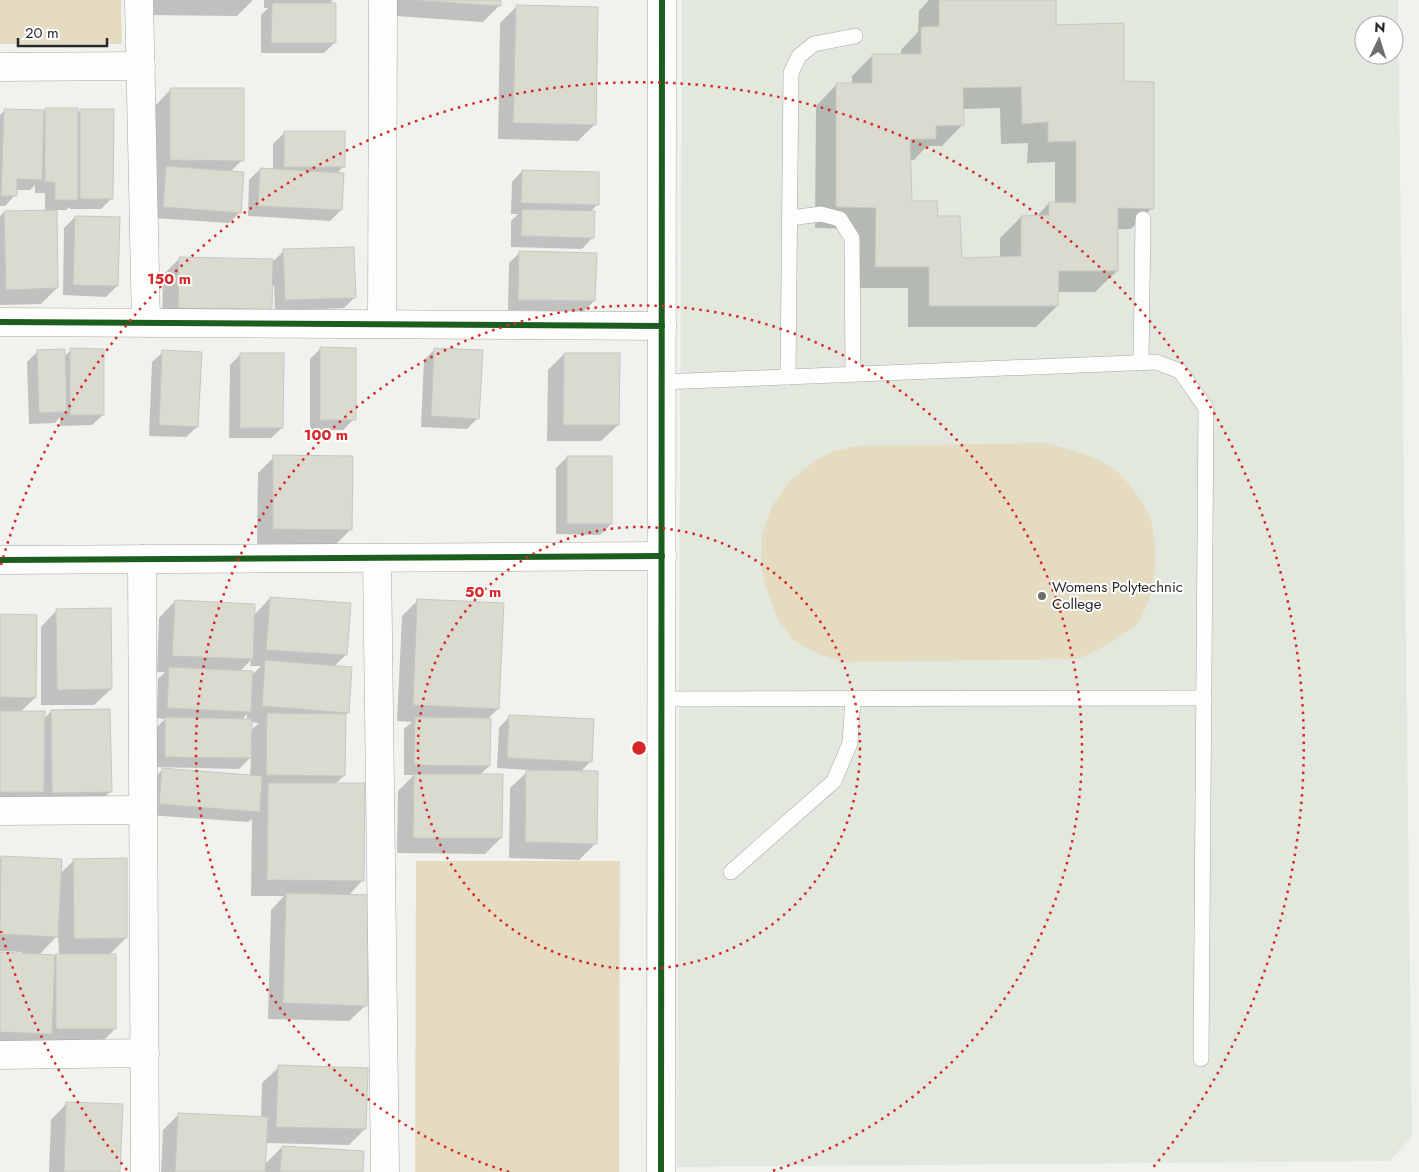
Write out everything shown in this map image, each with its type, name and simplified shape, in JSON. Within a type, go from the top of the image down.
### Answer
[{"type":"street","points":[[139,0],[146,322]]},
{"type":"street","points":[[382,324],[383,0]]},
{"type":"street","points":[[662,0],[662,1172]]},
{"type":"street","points":[[0,67],[141,66]]},
{"type":"street","points":[[0,322],[662,326]]},
{"type":"street","points":[[0,560],[662,556]]},
{"type":"street","points":[[377,558],[385,1172]]},
{"type":"street","points":[[142,559],[145,1172]]},
{"type":"street","points":[[0,811],[143,810]]},
{"type":"street","points":[[0,1055],[145,1054]]},
{"type":"lane","points":[[788,377],[791,73],[799,56],[814,44],[855,36]]},
{"type":"lane","points":[[790,218],[821,214],[840,219],[852,238],[853,374]]},
{"type":"lane","points":[[1141,363],[1143,219]]},
{"type":"lane","points":[[662,382],[1156,362],[1180,371],[1206,408],[1201,1060]]},
{"type":"lane","points":[[662,699],[1204,698]]},
{"type":"lane","points":[[731,872],[834,781],[850,743],[853,699]]},
{"type":"shaded area","points":[[0,0],[121,0],[122,44],[0,44]]},
{"type":"shaded area","name":"Womens Polytechnic College","points":[[682,0],[1398,0],[1398,15],[1354,15],[1354,65],[1399,65],[1412,1137],[1389,1161],[677,1167]]},
{"type":"shaded area","points":[[1045,443],[1073,450],[1108,465],[1126,480],[1151,520],[1155,546],[1152,588],[1143,613],[1133,628],[1078,659],[846,662],[818,654],[793,640],[777,618],[766,587],[761,565],[762,535],[772,506],[790,481],[814,461],[834,451],[856,446]]},
{"type":"shaded area","points":[[416,861],[620,861],[619,1172],[415,1172]]},
{"type":"building","points":[[411,0],[501,0],[501,6]]},
{"type":"building","points":[[939,0],[1056,0],[1056,25],[1124,23],[1124,81],[1154,82],[1154,209],[1118,208],[1118,271],[1059,271],[1058,306],[929,306],[929,267],[875,267],[876,208],[836,207],[836,83],[872,83],[872,54],[921,54],[921,27],[939,26]],"holes":[[[1021,87],[1022,124],[1048,122],[1048,142],[1076,141],[1076,203],[1049,202],[1049,215],[1021,216],[1021,256],[962,258],[960,216],[938,216],[937,201],[912,201],[910,139],[936,139],[936,126],[964,125],[963,88]]]},
{"type":"building","points":[[272,3],[336,3],[336,43],[271,43]]},
{"type":"building","points":[[516,5],[598,7],[596,125],[513,123]]},
{"type":"building","points":[[170,88],[244,88],[244,161],[170,160]]},
{"type":"building","points":[[45,108],[78,108],[78,200],[55,200],[55,182],[45,182]]},
{"type":"building","points":[[4,109],[44,110],[42,180],[17,179],[17,196],[1,196]]},
{"type":"building","points":[[80,109],[114,109],[113,199],[80,199]]},
{"type":"building","points":[[284,131],[345,131],[345,167],[284,167]]},
{"type":"building","points":[[166,166],[244,172],[241,213],[163,207]]},
{"type":"building","points":[[260,168],[344,173],[342,210],[258,206]]},
{"type":"building","points":[[522,170],[599,172],[599,205],[521,203]]},
{"type":"building","points":[[522,209],[595,211],[594,238],[521,236]]},
{"type":"building","points":[[57,210],[58,288],[6,290],[4,211]]},
{"type":"building","points":[[75,216],[120,217],[118,286],[73,285]]},
{"type":"building","points":[[354,247],[356,298],[285,300],[283,249]]},
{"type":"building","points":[[519,251],[597,253],[595,301],[518,300]]},
{"type":"building","points":[[179,257],[273,259],[272,309],[178,308]]},
{"type":"building","points":[[320,347],[356,348],[356,420],[320,420]]},
{"type":"building","points":[[70,348],[104,349],[104,415],[70,415]]},
{"type":"building","points":[[434,348],[483,350],[479,419],[431,416]]},
{"type":"building","points":[[65,349],[67,412],[39,413],[37,350]]},
{"type":"building","points":[[162,350],[202,352],[198,427],[159,425]]},
{"type":"building","points":[[240,353],[284,353],[283,428],[240,428]]},
{"type":"building","points":[[564,353],[620,353],[619,425],[563,425]]},
{"type":"building","points":[[273,455],[353,456],[352,530],[273,529]]},
{"type":"building","points":[[567,456],[612,456],[612,524],[567,524]]},
{"type":"building","points":[[270,597],[351,603],[347,655],[266,650]]},
{"type":"building","points":[[417,599],[504,603],[499,709],[413,705]]},
{"type":"building","points":[[175,600],[255,604],[253,659],[172,656]]},
{"type":"building","points":[[111,608],[112,689],[57,690],[56,609]]},
{"type":"building","points":[[0,614],[37,615],[36,698],[0,697]]},
{"type":"building","points":[[265,660],[352,667],[349,713],[262,706]]},
{"type":"building","points":[[169,667],[253,671],[251,712],[167,708]]},
{"type":"building","points":[[110,709],[112,792],[52,793],[51,710]]},
{"type":"building","points":[[0,711],[45,711],[44,792],[0,792]]},
{"type":"building","points":[[267,713],[346,714],[345,776],[266,775]]},
{"type":"building","points":[[509,715],[594,719],[592,762],[507,758]]},
{"type":"building","points":[[165,717],[252,719],[251,758],[165,757]]},
{"type":"building","points":[[415,717],[491,718],[490,766],[414,765]]},
{"type":"building","points":[[162,768],[262,776],[260,812],[159,804]]},
{"type":"building","points":[[526,770],[598,771],[597,844],[525,842]]},
{"type":"building","points":[[414,774],[503,774],[502,838],[413,838]]},
{"type":"building","points":[[268,783],[365,783],[364,881],[267,880]]},
{"type":"building","points":[[1,856],[62,859],[58,937],[0,934]]},
{"type":"building","points":[[127,858],[127,938],[74,939],[73,859]]},
{"type":"building","points":[[286,893],[370,895],[367,1006],[283,1003]]},
{"type":"building","points":[[0,952],[55,955],[52,1034],[0,1032]]},
{"type":"building","points":[[56,954],[116,954],[116,1029],[56,1029]]},
{"type":"building","points":[[278,1065],[368,1068],[366,1129],[276,1127]]},
{"type":"building","points":[[66,1102],[123,1104],[120,1172],[64,1172]]},
{"type":"building","points":[[178,1113],[268,1117],[265,1172],[175,1172]]},
{"type":"building","points":[[282,1146],[364,1151],[363,1172],[280,1172]]},
{"type":"cycle path","points":[[661,1172],[662,0]]},
{"type":"cycle path","points":[[0,322],[662,326]]},
{"type":"cycle path","points":[[0,560],[662,556]]},
{"type":"place","name":"Womens Polytechnic College","points":[[1042,596]]}]
